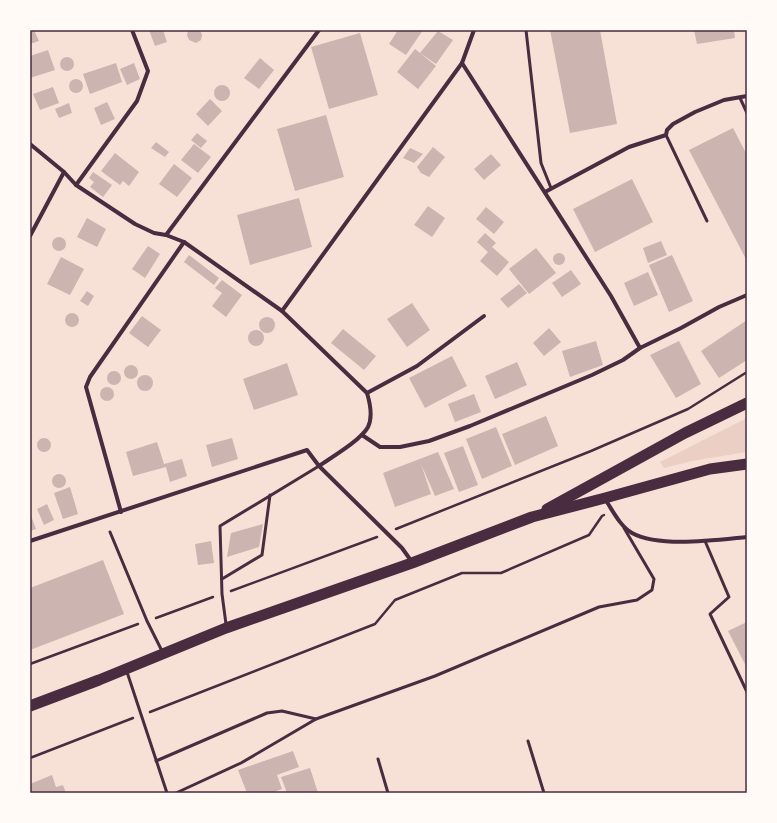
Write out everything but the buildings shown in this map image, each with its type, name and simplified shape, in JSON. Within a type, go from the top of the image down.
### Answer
[{"type":"highway","points":[[532,517],[685,433],[747,403]]},
{"type":"highway","points":[[30,706],[226,628],[412,563],[532,517],[710,469],[747,464]]},
{"type":"street","points":[[76,185],[137,101],[148,71],[132,30]]},
{"type":"street","points":[[166,235],[319,30]]},
{"type":"street","points":[[282,311],[462,63],[474,30]]},
{"type":"street","points":[[462,63],[611,296],[640,348]]},
{"type":"street","points":[[545,192],[629,147],[666,135],[673,124],[695,112],[724,100],[747,96]]},
{"type":"street","points":[[30,144],[64,172],[76,185],[135,224],[154,233],[166,235],[184,242],[282,311],[367,393],[370,403],[371,417],[368,426],[362,435],[319,466]]},
{"type":"street","points":[[30,236],[64,172]]},
{"type":"street","points":[[121,512],[86,387],[90,377],[184,242]]},
{"type":"street","points":[[362,435],[380,446],[386,447],[429,441],[470,426],[592,375],[623,360],[640,348],[719,307],[747,295]]},
{"type":"street","points":[[367,393],[417,366],[484,316]]},
{"type":"street","points":[[30,541],[307,450],[319,466],[402,548],[412,563]]},
{"type":"street","points":[[605,498],[621,523],[631,532],[643,538],[669,541],[705,541],[747,537]]},
{"type":"lane","points":[[526,30],[541,163],[551,188]]},
{"type":"lane","points":[[740,98],[747,113]]},
{"type":"lane","points":[[666,135],[707,221]]},
{"type":"lane","points":[[226,628],[220,526],[319,466]]},
{"type":"lane","points":[[222,579],[262,556],[270,495]]},
{"type":"lane","points":[[176,793],[241,763],[316,719],[434,676],[599,607],[637,600],[652,590],[654,579],[621,523]]},
{"type":"lane","points":[[110,532],[147,621],[163,653]]},
{"type":"lane","points":[[705,541],[729,597],[710,614],[747,692]]},
{"type":"lane","points":[[126,668],[167,793]]},
{"type":"lane","points":[[156,761],[267,713],[282,711],[316,719]]},
{"type":"lane","points":[[528,741],[544,793]]},
{"type":"lane","points":[[378,759],[388,793]]},
{"type":"path","points":[[30,758],[375,624],[395,600],[462,573],[502,573],[589,534],[602,516],[613,511]]},
{"type":"shaded area","points":[[747,418],[747,452],[692,461],[664,468],[660,462]]}]
